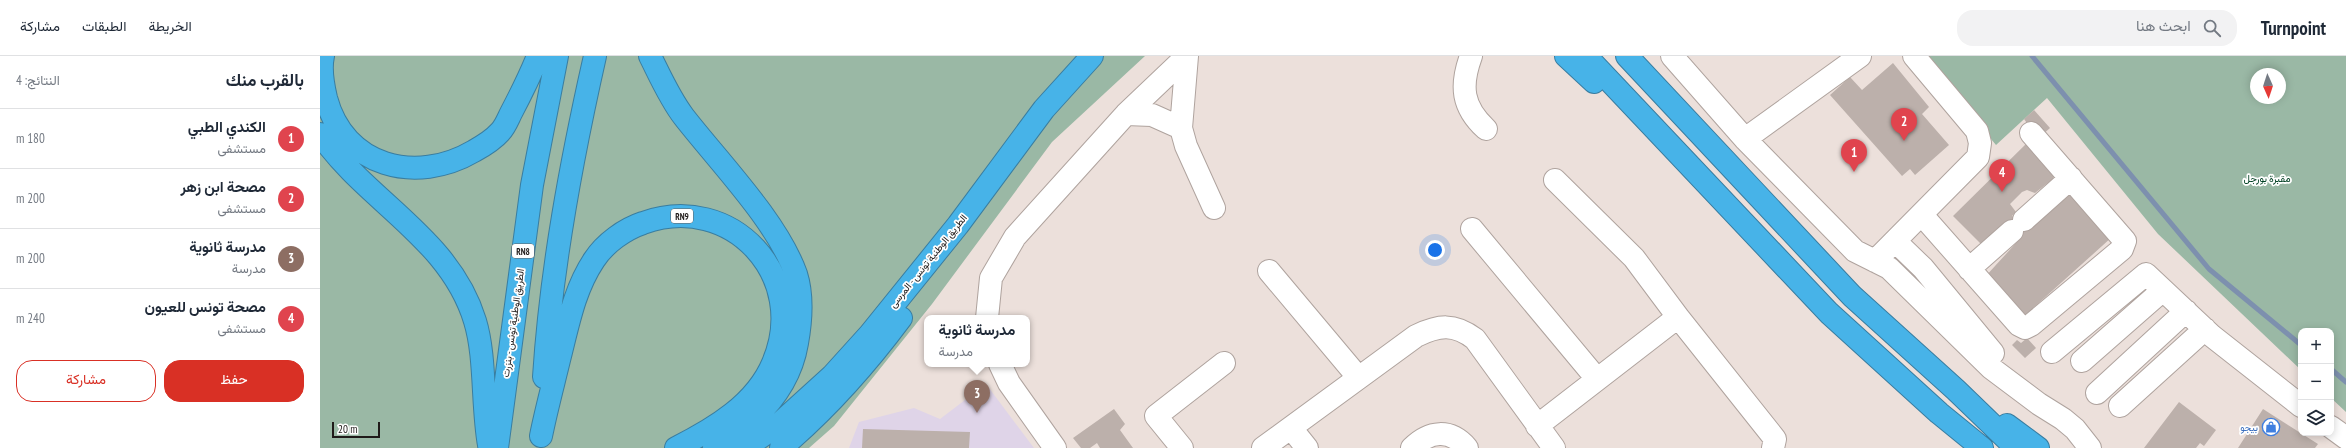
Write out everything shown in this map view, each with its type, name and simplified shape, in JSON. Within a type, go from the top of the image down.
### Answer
[{"type":"highway","points":[[323,56],[324,88],[329,109],[341,132],[360,151],[383,162],[405,169],[435,168],[466,156],[501,131],[526,86],[538,56]]},
{"type":"highway","name":"الطريق الوطنية تونس - بنزرت","points":[[497,448],[532,185],[558,56]]},
{"type":"highway","points":[[540,442],[552,293],[567,193],[595,56]]},
{"type":"highway","points":[[650,56],[683,115],[767,223],[784,248],[796,275],[801,304],[800,331],[795,357],[784,383],[770,403],[751,422],[714,448]]},
{"type":"highway","name":"الطريق الوطنية تونس - المرسى","points":[[745,448],[778,425],[832,376],[870,334],[958,225],[1027,131],[1092,56]]},
{"type":"highway","points":[[1566,56],[1652,137],[1696,171]]},
{"type":"highway","points":[[1586,56],[1829,313],[1939,413],[1982,448]]},
{"type":"highway","points":[[1627,56],[1852,296],[1956,390],[2016,448]]},
{"type":"highway","points":[[1645,56],[1666,97]]},
{"type":"highway","points":[[320,134],[334,155],[367,188],[425,239],[444,260],[464,291],[475,322],[490,448]]},
{"type":"highway","name":"RN9","points":[[540,442],[566,329],[579,288],[594,258],[612,240],[632,227],[656,218],[680,215],[708,218],[745,237],[760,253],[772,274],[779,295],[781,317],[780,339],[773,363],[760,386],[741,406],[718,425],[676,448]]},
{"type":"highway","points":[[781,448],[844,388],[881,345],[917,296],[958,225]]},
{"type":"highway","points":[[1956,390],[2038,448]]},
{"type":"highway","points":[[1939,413],[1966,448]]},
{"type":"street","points":[[987,315],[991,278],[1015,237],[1126,114],[1187,56]]},
{"type":"street","points":[[1187,56],[1181,128],[1186,146],[1214,208]]},
{"type":"street","points":[[1470,56],[1464,86],[1467,106],[1474,118],[1486,129]]},
{"type":"street","points":[[1672,56],[1745,139],[1855,251],[1889,268],[1991,368],[2026,394],[2063,418],[2085,445]]},
{"type":"street","points":[[1745,139],[1860,56]]},
{"type":"street","points":[[1875,261],[1922,216],[1978,157],[1980,143],[1977,131],[1914,56]]},
{"type":"street","points":[[1126,114],[1152,116],[1181,128]]},
{"type":"street","points":[[1922,216],[2019,325],[2028,327],[2122,249],[2125,244],[2124,238],[2031,133]]},
{"type":"street","points":[[1969,269],[2071,178]]},
{"type":"street","points":[[1555,180],[1634,258],[1678,317],[1775,439],[1773,448]]},
{"type":"street","points":[[1472,229],[1597,379]]},
{"type":"street","points":[[1896,242],[1922,268],[2026,394]]},
{"type":"street","points":[[1269,271],[1358,377]]},
{"type":"street","points":[[2052,352],[2146,274],[2205,329],[2298,404]]},
{"type":"street","points":[[2082,362],[2163,290]]},
{"type":"street","points":[[2097,393],[2186,311]]},
{"type":"street","points":[[1537,426],[1678,317]]},
{"type":"street","points":[[1263,448],[1402,345],[1429,329],[1446,327],[1462,329],[1475,339],[1554,448]]},
{"type":"street","points":[[2120,406],[2205,329]]},
{"type":"street","points":[[1182,448],[1156,416],[1224,364]]},
{"type":"street","points":[[1002,367],[1009,382],[1054,448]]},
{"type":"street","points":[[1291,428],[1307,448]]},
{"type":"street","points":[[2334,429],[2346,438]]},
{"type":"street","points":[[1412,448],[1422,438],[1441,433],[1452,435],[1467,448]]},
{"type":"shaded area","points":[[986,384],[1034,448],[849,448],[859,422],[914,408],[940,419]]},
{"type":"green space","points":[[320,56],[1145,56],[1052,142],[932,304],[834,426],[809,448],[320,448]]},
{"type":"green space","name":"مقبرة بورجل","points":[[1922,56],[2346,56],[2346,412],[2334,401],[2334,328],[2298,328],[2298,367],[2158,234],[2047,98],[1996,145]]},
{"type":"building","points":[[1893,63],[1929,107],[1922,114],[1949,145],[1915,175],[1910,169],[1902,176],[1830,95],[1850,77],[1862,90]]},
{"type":"building","points":[[2034,110],[2050,128],[2041,136],[2034,122],[2029,126],[2024,119]]},
{"type":"building","points":[[2030,140],[2056,171],[2052,174],[2054,178],[2035,193],[2027,190],[2022,192],[2010,204],[2016,212],[2012,216],[2019,222],[2008,232],[2002,225],[1981,244],[1953,216]]},
{"type":"building","points":[[2072,187],[2112,237],[2021,319],[1984,278],[2017,242],[2011,235]]},
{"type":"building","points":[[2027,338],[2036,348],[2025,358],[2012,345],[2017,340],[2021,343]]},
{"type":"building","points":[[2179,402],[2216,430],[2204,446],[2200,443],[2196,448],[2144,448]]},
{"type":"building","points":[[1114,409],[1125,424],[1120,430],[1133,448],[1100,448],[1097,443],[1090,448],[1081,448],[1073,438]]},
{"type":"building","name":"بيجو","points":[[2263,409],[2298,431],[2298,436],[2305,436],[2318,444],[2315,448],[2238,448]]},
{"type":"building","points":[[863,429],[970,432],[969,448],[862,448]]},
{"type":"waterway","points":[[2032,56],[2209,269],[2298,343]]},
{"type":"waterway","points":[[2334,372],[2346,382]]},
{"type":"place","name":"مصحة ابن زهر","points":[[1904,141]]},
{"type":"place","name":"الكندي الطبي","points":[[1854,172]]},
{"type":"place","name":"مصحة تونس للعيون","points":[[2002,192]]},
{"type":"place","name":"مدرسة ثانوية","points":[[977,413]]},
{"type":"place","name":"بيجو","points":[[2271,427]]}]
